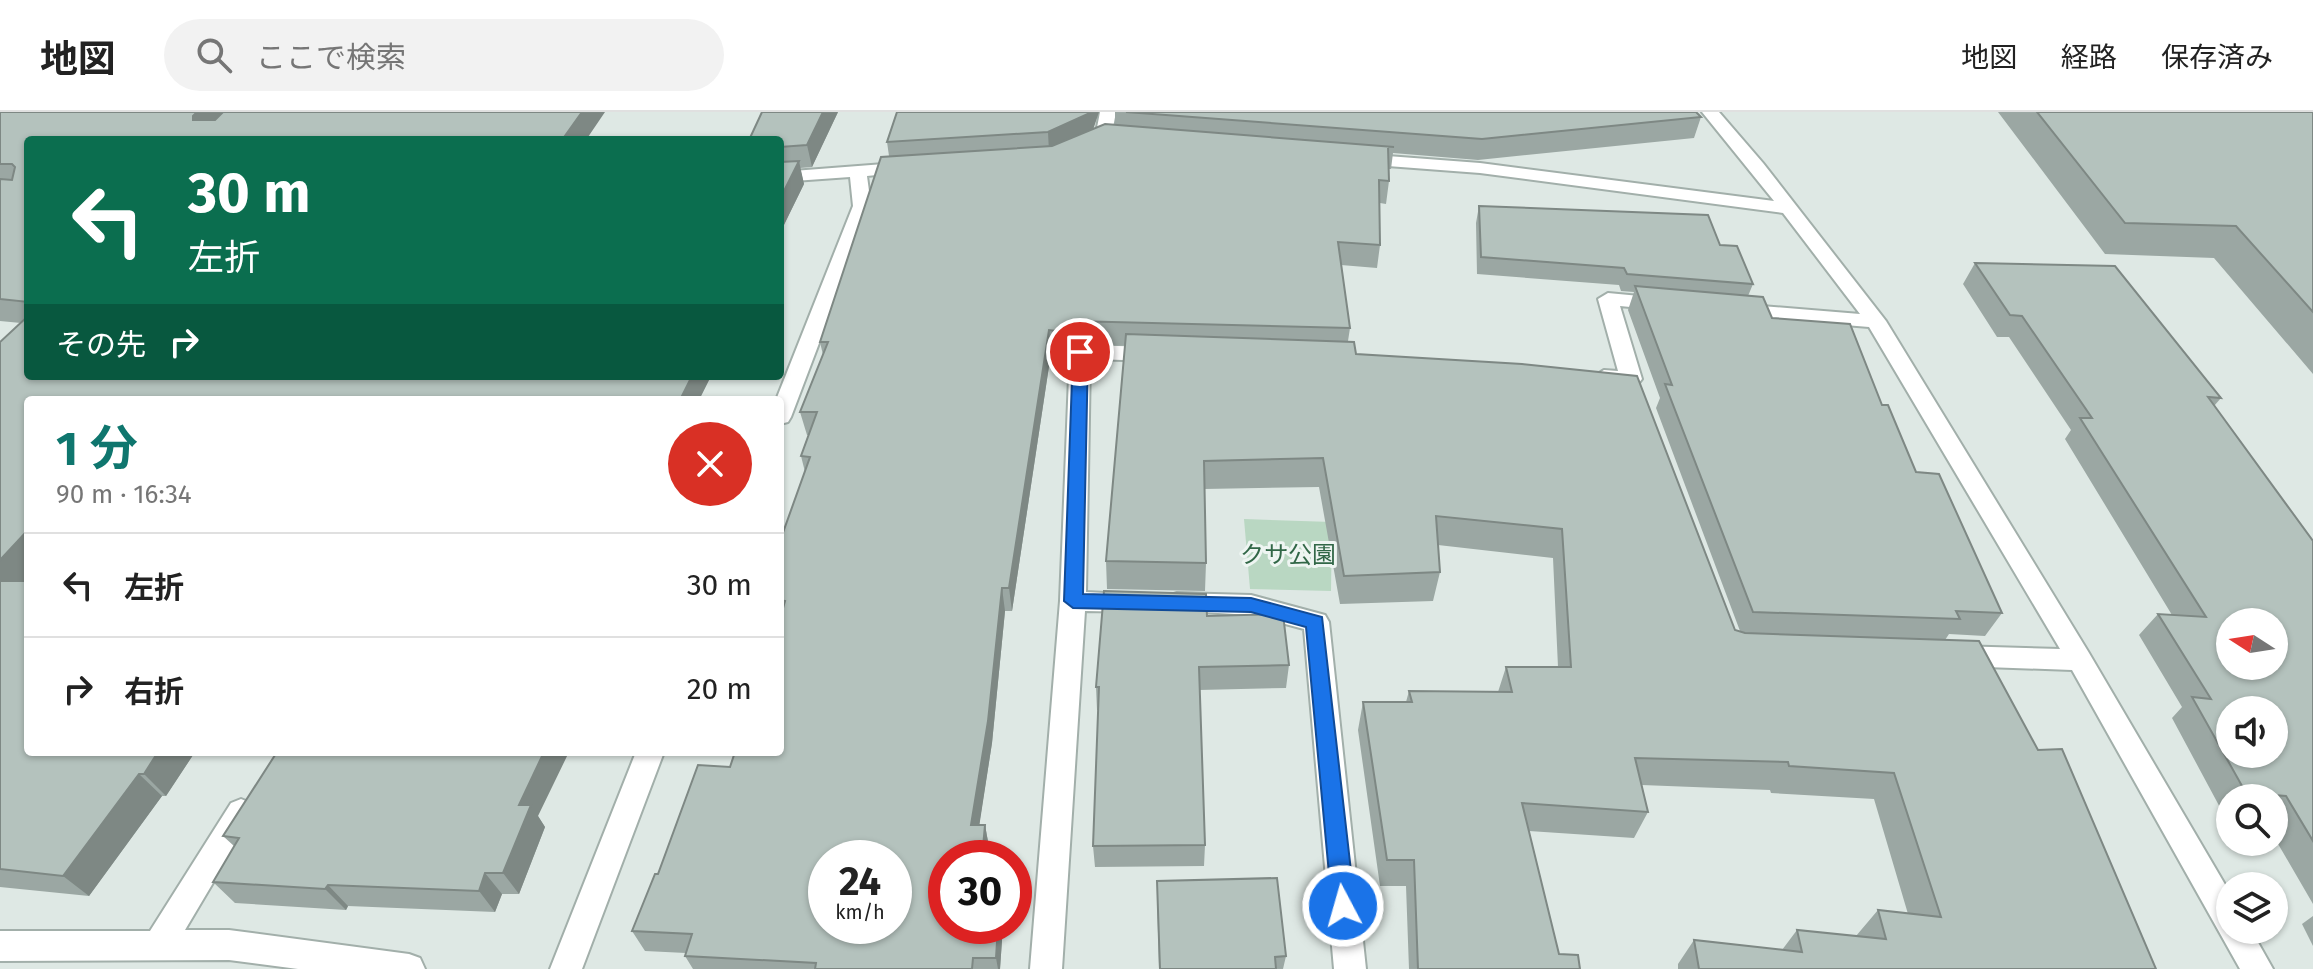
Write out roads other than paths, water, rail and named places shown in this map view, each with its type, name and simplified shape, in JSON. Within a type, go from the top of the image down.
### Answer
[{"type":"street","points":[[1104,140],[1108,112]]},
{"type":"street","points":[[1710,112],[1876,321],[2080,660],[2216,898]]},
{"type":"street","points":[[1338,157],[1480,168],[1787,208]]},
{"type":"street","points":[[784,177],[933,166]]},
{"type":"street","points":[[784,407],[862,206],[858,170]]},
{"type":"street","points":[[1642,409],[1608,299],[1686,306]]},
{"type":"street","points":[[1718,308],[1876,321]]},
{"type":"street","points":[[1046,969],[1073,601],[1080,352],[1173,355]]},
{"type":"street","points":[[1586,375],[1631,379]]},
{"type":"street","points":[[1073,601],[1251,605],[1316,622],[1350,969]]},
{"type":"street","points":[[1937,655],[2080,660]]},
{"type":"street","points":[[566,969],[648,756]]},
{"type":"street","points":[[158,946],[254,791]]},
{"type":"street","points":[[2242,944],[2257,969]]},
{"type":"street","points":[[0,946],[229,945],[409,969]]},
{"type":"park label","name":"クサ公園","points":[[1288,555]]}]
